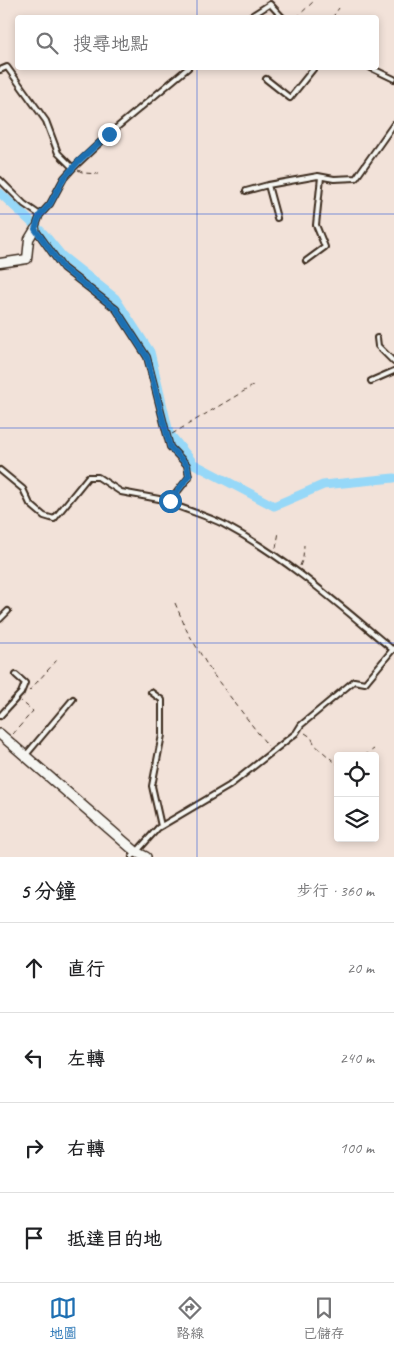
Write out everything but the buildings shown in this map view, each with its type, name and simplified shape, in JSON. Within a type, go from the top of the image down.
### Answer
[{"type":"street","points":[[0,263],[27,258],[29,239],[35,229]]},
{"type":"street","points":[[0,734],[134,854],[146,857]]},
{"type":"lane","points":[[252,15],[270,2],[281,15]]},
{"type":"lane","points":[[0,70],[7,67],[46,121],[58,153],[73,168]]},
{"type":"lane","points":[[170,501],[189,476],[187,465],[170,447],[147,357],[116,309],[63,268],[35,229],[40,215],[50,204],[64,178],[73,168],[109,134],[186,70]]},
{"type":"lane","points":[[266,79],[290,98],[312,70]]},
{"type":"lane","points":[[376,70],[394,78]]},
{"type":"lane","points":[[246,192],[268,185],[321,177],[334,179],[356,178],[394,124]]},
{"type":"lane","points":[[306,261],[325,247],[316,225],[321,177]]},
{"type":"lane","points":[[0,180],[24,204],[40,215]]},
{"type":"lane","points":[[268,185],[277,218]]},
{"type":"lane","points":[[376,338],[378,346],[394,362]]},
{"type":"lane","points":[[371,381],[394,371]]},
{"type":"lane","points":[[0,470],[23,489],[30,504],[44,516],[54,519],[88,477],[98,477],[121,492],[170,501],[172,504],[221,523],[298,570],[393,649],[365,683],[354,680],[301,725],[296,734],[229,786],[161,826],[134,854]]},
{"type":"lane","points":[[0,619],[8,611]]},
{"type":"lane","points":[[0,716],[21,693],[26,683],[16,675]]},
{"type":"lane","points":[[151,692],[162,700],[162,735],[152,786],[161,826]]},
{"type":"lane","points":[[26,756],[73,699]]},
{"type":"path","points":[[299,15],[315,0]]},
{"type":"path","points":[[334,15],[339,8]]},
{"type":"path","points":[[73,168],[84,173],[100,174]]},
{"type":"path","points":[[167,437],[256,384]]},
{"type":"path","points":[[274,555],[280,532]]},
{"type":"path","points":[[298,570],[303,558],[304,545]]},
{"type":"path","points":[[175,603],[187,631],[212,672],[272,751]]},
{"type":"path","points":[[27,694],[57,660]]},
{"type":"path","points":[[8,740],[33,711],[20,700]]},
{"type":"path","points":[[299,728],[311,737],[315,745],[334,761]]},
{"type":"path","points":[[370,752],[374,749]]},
{"type":"waterway","points":[[0,193],[44,234],[62,256],[115,298],[150,352],[169,433],[194,464],[274,506],[323,485],[394,478]]},
{"type":"route","points":[[109,134],[79,161],[64,178],[50,204],[40,215],[35,229],[63,268],[116,309],[147,357],[170,447],[187,465],[189,476],[170,501]]}]
